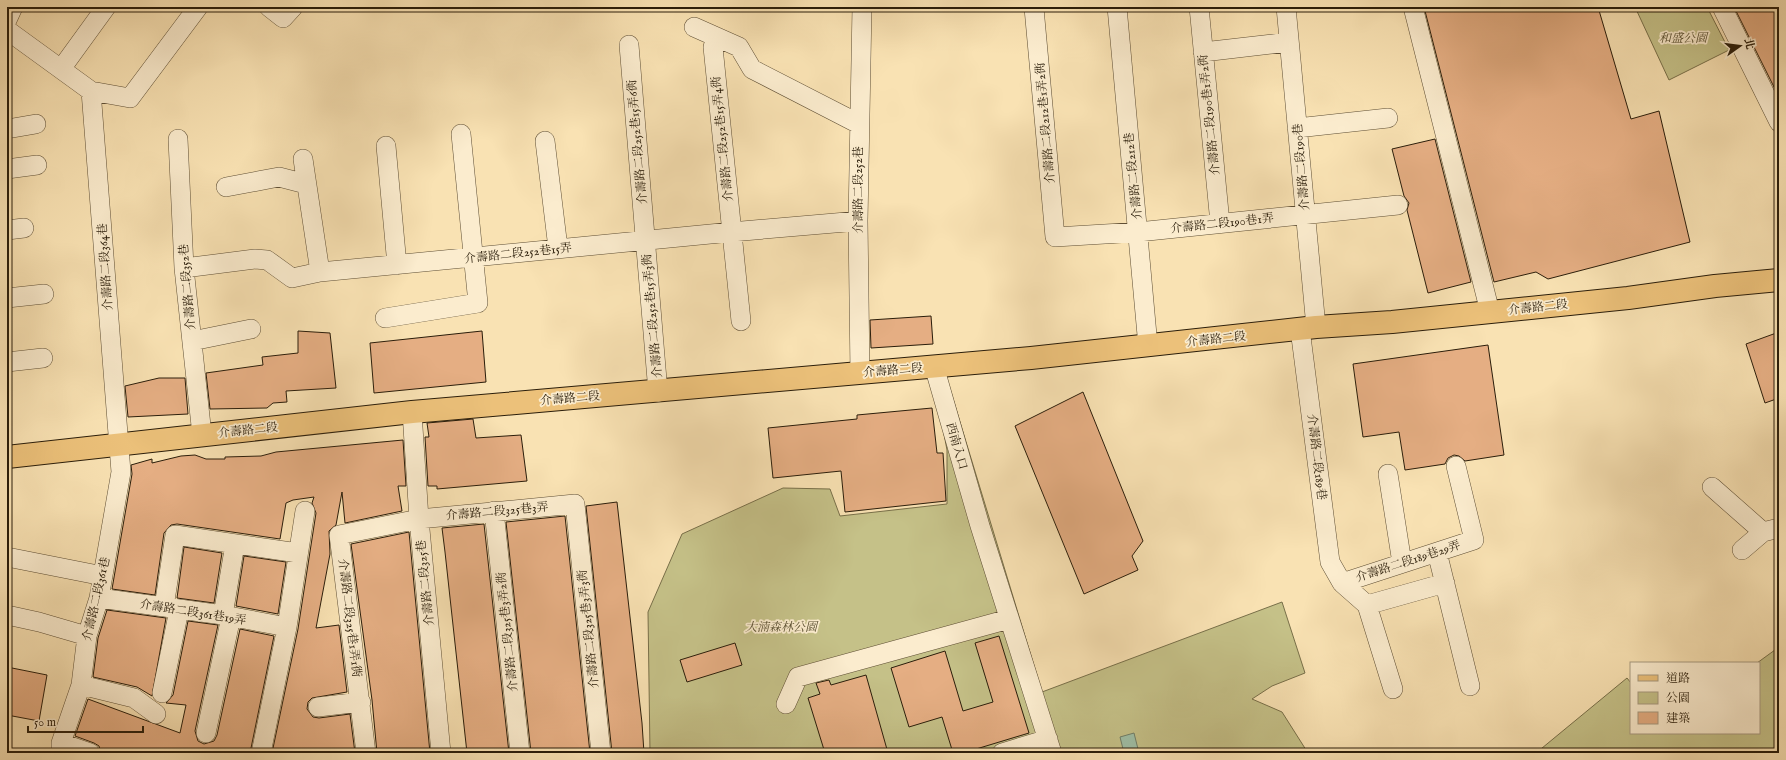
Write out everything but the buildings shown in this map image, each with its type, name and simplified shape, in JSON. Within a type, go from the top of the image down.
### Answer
[{"type":"main road","name":"介壽路二段","points":[[7,457],[202,434],[412,412],[598,395],[658,392],[1148,346],[1308,328],[1392,322],[1628,298],[1715,286],[1779,280]]},
{"type":"street","points":[[7,20],[14,7]]},
{"type":"street","points":[[61,69],[106,7]]},
{"type":"street","points":[[7,30],[91,90],[130,98],[198,7]]},
{"type":"street","points":[[269,7],[283,18],[293,7]]},
{"type":"street","name":"介壽路二段252巷","points":[[860,372],[858,124],[862,7]]},
{"type":"street","name":"介壽路二段212巷","points":[[1117,7],[1148,346]]},
{"type":"street","name":"介壽路二段190巷1弄2衖","points":[[1199,7],[1220,223]]},
{"type":"street","name":"介壽路二段190巷","points":[[1286,7],[1305,214],[1308,328]]},
{"type":"street","points":[[1413,7],[1490,312]]},
{"type":"street","points":[[1722,7],[1779,122]]},
{"type":"street","name":"介壽路二段212巷1弄2衖","points":[[1034,8],[1055,238]]},
{"type":"street","points":[[694,27],[739,47],[752,69],[858,124]]},
{"type":"street","points":[[1203,52],[1289,42]]},
{"type":"street","name":"介壽路二段252巷15弄6衖","points":[[628,45],[646,240]]},
{"type":"street","name":"介壽路二段252巷15弄4衖","points":[[713,47],[741,321]]},
{"type":"street","name":"介壽路二段364巷","points":[[91,90],[118,444]]},
{"type":"street","points":[[1297,128],[1388,118]]},
{"type":"street","points":[[7,129],[36,124]]},
{"type":"street","points":[[385,318],[478,303],[461,134]]},
{"type":"street","name":"介壽路二段352巷","points":[[178,138],[184,268],[202,434]]},
{"type":"street","points":[[546,141],[558,248]]},
{"type":"street","points":[[386,146],[397,265]]},
{"type":"street","points":[[303,159],[320,272]]},
{"type":"street","points":[[7,169],[37,166]]},
{"type":"street","points":[[226,187],[279,177],[306,184]]},
{"type":"street","name":"介壽路二段190巷1弄","points":[[1055,238],[1138,232],[1398,205]]},
{"type":"street","name":"介壽路二段252巷15弄","points":[[184,268],[255,259],[268,260],[292,278],[320,272],[558,248],[858,222]]},
{"type":"street","name":"介壽路二段252巷15弄3衖","points":[[646,240],[658,392]]},
{"type":"street","points":[[7,298],[44,294]]},
{"type":"street","name":"介壽路二段189巷","points":[[1308,328],[1330,562],[1342,583],[1367,605]]},
{"type":"street","points":[[192,341],[251,329]]},
{"type":"street","points":[[7,362],[42,358]]},
{"type":"street","name":"西南入口","points":[[934,366],[980,526],[1050,746]]},
{"type":"street","name":"介壽路二段325巷","points":[[412,412],[419,519],[441,753]]},
{"type":"street","name":"介壽路二段361巷","points":[[61,748],[80,685],[87,636],[99,598],[121,472],[118,444]]},
{"type":"street","name":"介壽路二段189巷29弄","points":[[1342,583],[1474,540],[1456,466]]},
{"type":"street","points":[[1388,474],[1402,563]]},
{"type":"street","points":[[1712,487],[1771,530],[1742,550]]},
{"type":"street","name":"介壽路二段325巷3弄","points":[[339,535],[419,519],[575,504]]},
{"type":"street","name":"介壽路二段325巷3弄3衖","points":[[575,504],[601,753]]},
{"type":"street","points":[[261,753],[287,627],[305,511]]},
{"type":"street","name":"介壽路二段325巷3弄2衖","points":[[494,511],[520,753]]},
{"type":"street","points":[[162,693],[172,608],[175,535],[298,553]]},
{"type":"street","name":"介壽路二段325巷1弄1衖","points":[[339,535],[361,702],[366,753]]},
{"type":"street","points":[[206,733],[227,616],[235,544]]},
{"type":"street","points":[[1437,552],[1470,686]]},
{"type":"street","points":[[7,557],[103,576]]},
{"type":"street","points":[[1394,689],[1367,605],[1445,583]]},
{"type":"street","name":"介壽路二段361巷19弄","points":[[99,598],[227,616],[287,627]]},
{"type":"street","points":[[7,615],[39,622],[87,636]]},
{"type":"street","points":[[786,704],[798,677],[1009,620]]},
{"type":"street","points":[[80,685],[134,698],[156,714]]},
{"type":"street","points":[[318,707],[361,702]]},
{"type":"street","points":[[1002,753],[1050,746]]},
{"type":"street","points":[[61,748],[90,753]]},
{"type":"green space","name":"和盛公園","points":[[1635,7],[1707,7],[1729,50],[1669,80]]},
{"type":"green space","name":"大湳森林公園","points":[[950,389],[1042,692],[1282,602],[1305,673],[1272,686],[1252,699],[1282,712],[1308,753],[650,753],[648,612],[682,534],[783,488],[830,489],[840,516],[947,504],[947,450],[936,392]]},
{"type":"green space","points":[[1779,647],[1779,753],[1536,753],[1627,678],[1630,682],[1630,734],[1760,734],[1760,662],[1758,662]]},
{"type":"shaded area","points":[[1134,733],[1139,753],[1124,753],[1120,737]]}]
